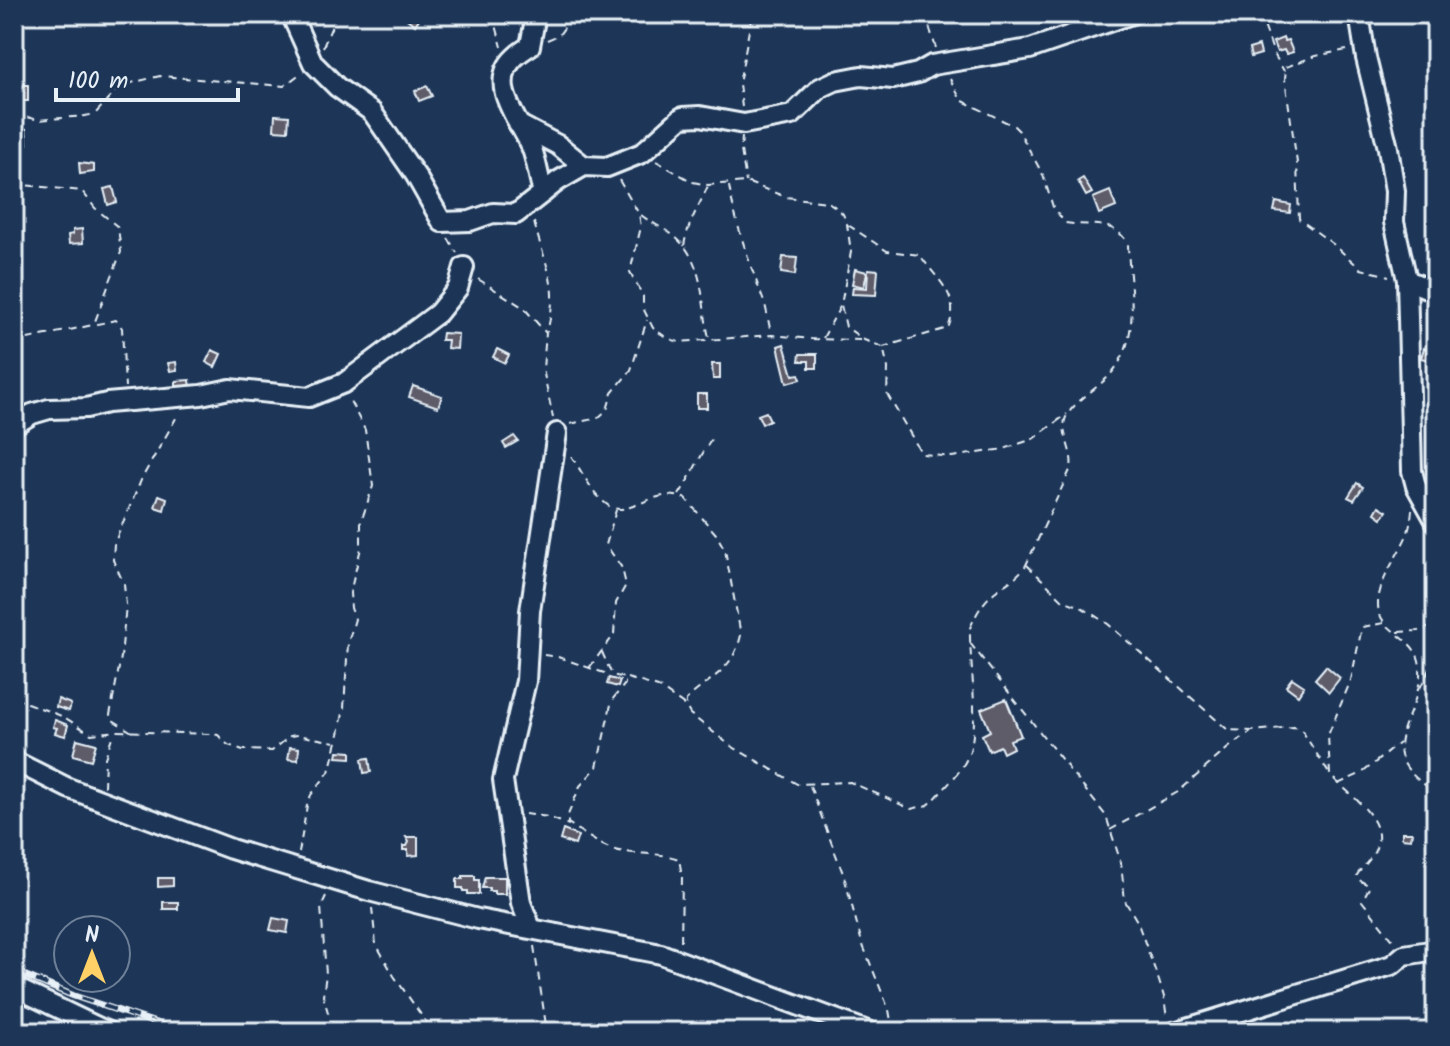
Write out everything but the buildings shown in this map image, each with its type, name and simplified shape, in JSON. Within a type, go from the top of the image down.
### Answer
[{"type":"street","points":[[291,14],[313,63],[337,87],[372,112],[416,176],[442,222],[470,221],[493,213],[516,214],[584,166]]},
{"type":"street","points":[[536,14],[530,46],[515,55],[507,67],[505,92],[508,108],[532,149],[538,198]]},
{"type":"street","points":[[518,124],[558,145],[584,166],[607,167],[642,153],[682,117],[700,116],[744,124],[792,115],[820,88],[835,81],[861,76],[893,79],[918,73],[932,65],[1030,49],[1132,14]]},
{"type":"street","points":[[1359,14],[1388,148],[1395,191],[1394,222],[1407,280],[1411,458],[1416,486],[1436,522]]},
{"type":"street","points":[[14,425],[32,414],[49,409],[86,408],[230,389],[309,397],[344,383],[438,313],[458,288],[464,267]]},
{"type":"street","points":[[1407,280],[1436,292]]},
{"type":"street","points":[[531,928],[521,903],[503,780],[523,694],[530,611],[556,430]]},
{"type":"street","points":[[14,761],[68,788],[231,849],[369,891],[478,919],[633,947],[681,961],[870,1032]]},
{"type":"street","points":[[1170,1026],[1392,965],[1404,955],[1436,950]]},
{"type":"street","points":[[14,987],[108,1032]]},
{"type":"path","points":[[14,113],[38,120],[85,116],[102,108],[116,91],[131,83],[160,76],[284,86],[313,63],[329,37],[337,14]]},
{"type":"path","points":[[493,14],[507,67]]},
{"type":"path","points":[[530,46],[559,35],[574,14]]},
{"type":"path","points":[[746,182],[741,150],[744,124],[739,84],[752,14]]},
{"type":"path","points":[[883,347],[888,368],[887,394],[922,454],[952,457],[1004,449],[1033,439],[1110,375],[1124,356],[1130,340],[1128,244],[1124,236],[1106,225],[1065,223],[1053,207],[1043,175],[1019,131],[961,100],[943,65],[925,14]]},
{"type":"path","points":[[1260,14],[1274,54],[1285,72],[1297,163],[1299,219],[1361,269],[1407,280]]},
{"type":"path","points":[[1285,72],[1286,67],[1315,56],[1364,46]]},
{"type":"path","points":[[642,153],[693,182],[708,185],[746,182],[786,197],[828,202],[843,214],[851,252],[841,305],[822,339]]},
{"type":"path","points":[[607,167],[639,214],[641,227],[630,272],[643,296],[647,319],[667,338],[679,342],[772,335],[864,340]]},
{"type":"path","points":[[14,184],[82,191],[95,208],[118,227],[121,252],[94,324]]},
{"type":"path","points":[[684,247],[686,230],[699,209],[708,185]]},
{"type":"path","points":[[729,185],[741,237],[766,305],[765,314],[772,335]]},
{"type":"path","points":[[538,198],[536,232],[553,280],[552,313],[546,333],[543,369],[556,430],[602,500],[617,509],[660,495],[686,499],[725,550],[732,595],[741,626],[738,646],[723,671],[686,700],[686,707]]},
{"type":"path","points":[[639,214],[674,236],[684,247],[703,286],[709,339]]},
{"type":"path","points":[[442,222],[464,267],[524,308],[546,333]]},
{"type":"path","points":[[841,305],[846,327],[864,340],[883,347],[948,328],[955,312],[950,294],[920,255],[887,251],[847,224]]},
{"type":"path","points":[[556,430],[598,418],[607,410],[616,387],[631,370],[647,319]]},
{"type":"path","points":[[14,342],[116,320],[122,328],[125,401]]},
{"type":"path","points":[[304,871],[299,847],[307,805],[329,772],[344,708],[348,643],[355,619],[350,593],[361,548],[361,522],[373,486],[368,440],[344,383]]},
{"type":"path","points":[[132,732],[111,719],[110,715],[121,657],[126,605],[124,584],[113,560],[114,544],[142,478],[173,421],[192,396]]},
{"type":"path","points":[[527,651],[558,657],[658,687],[741,752],[797,784],[850,782],[911,809],[928,805],[960,770],[969,754],[973,707],[970,628],[985,601],[1020,574],[1026,565],[1071,468],[1064,423],[1068,413]]},
{"type":"path","points":[[678,496],[699,464],[708,442],[714,437]]},
{"type":"path","points":[[1416,486],[1408,532],[1378,602],[1384,623],[1412,644],[1417,653],[1421,669],[1417,693]]},
{"type":"path","points":[[589,668],[614,635],[616,603],[626,585],[622,568],[606,545],[617,509]]},
{"type":"path","points":[[1026,565],[1063,600],[1108,624],[1228,730],[1301,729],[1330,775],[1368,813],[1378,833],[1375,850],[1357,879],[1370,886],[1363,903],[1404,955]]},
{"type":"path","points":[[1330,775],[1328,735],[1351,680],[1362,627],[1384,623]]},
{"type":"path","points":[[1396,632],[1419,631],[1436,625]]},
{"type":"path","points":[[969,642],[1106,816],[1121,863],[1125,901],[1137,921],[1159,981],[1170,1026]]},
{"type":"path","points":[[602,652],[612,675]]},
{"type":"path","points":[[1436,657],[1400,736],[1400,752],[1406,766],[1436,792]]},
{"type":"path","points":[[570,825],[570,811],[580,786],[597,767],[610,705],[622,691],[625,678]]},
{"type":"path","points":[[14,698],[64,717],[91,734],[213,734],[228,745],[243,750],[272,751],[290,736],[297,735],[336,743]]},
{"type":"path","points":[[1110,830],[1178,792],[1252,731]]},
{"type":"path","points":[[109,803],[104,792],[105,758],[114,732]]},
{"type":"path","points":[[1338,784],[1362,773],[1400,742]]},
{"type":"path","points":[[810,784],[844,876],[862,943],[889,1010],[893,1032]]},
{"type":"path","points":[[507,806],[517,812],[548,817],[570,825],[617,851],[679,859],[682,876],[681,961]]},
{"type":"path","points":[[332,880],[321,907],[321,917],[326,974],[323,996],[334,1032]]},
{"type":"path","points":[[369,891],[376,944],[433,1032]]},
{"type":"path","points":[[531,928],[547,1032]]},
{"type":"railway","points":[[14,971],[74,996],[183,1032]]}]
